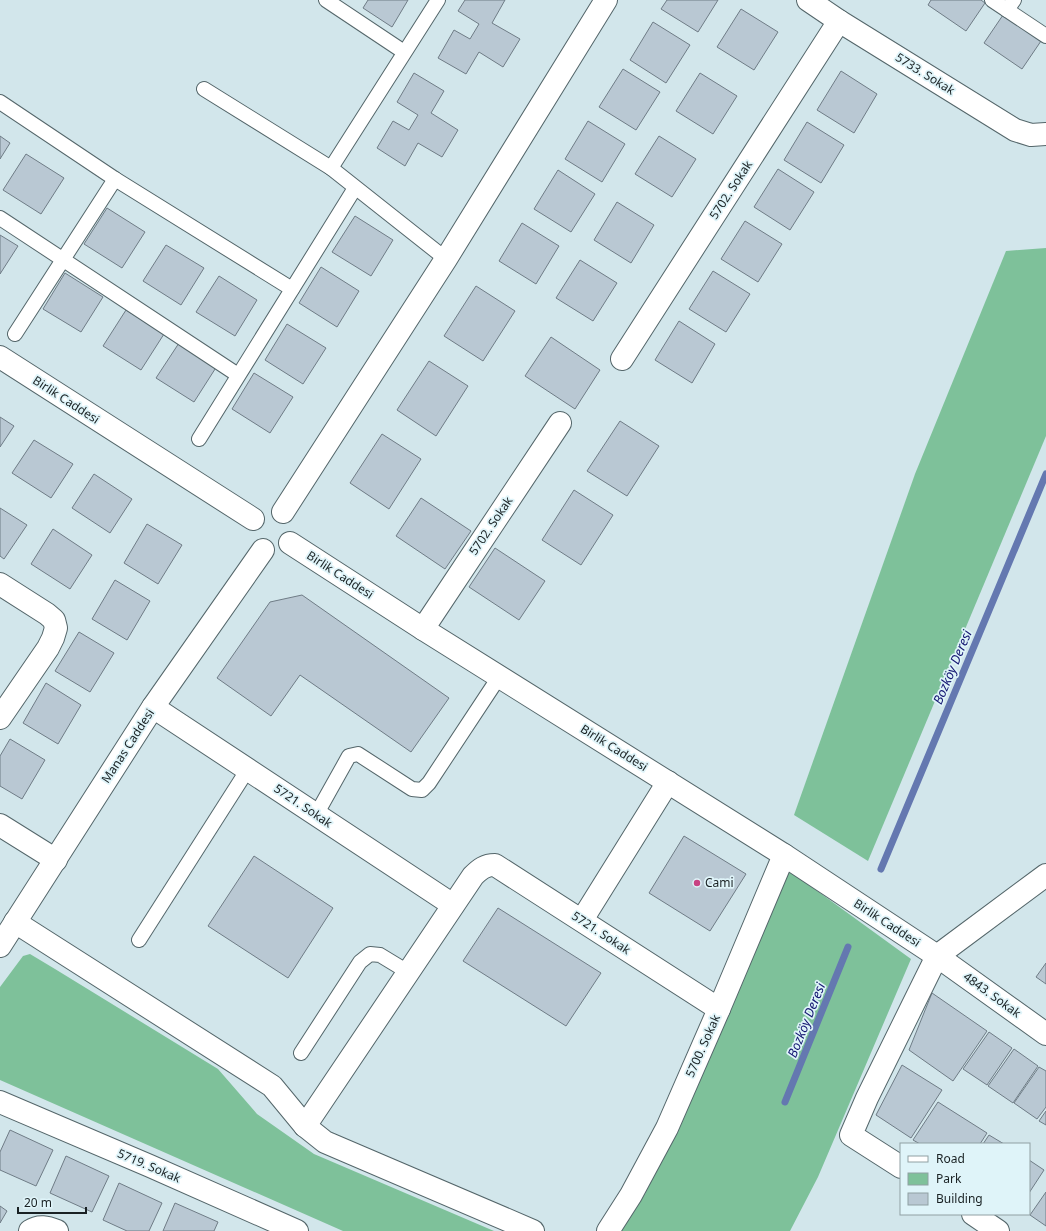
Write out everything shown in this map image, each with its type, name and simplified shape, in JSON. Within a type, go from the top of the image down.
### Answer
[{"type":"street","points":[[283,512],[446,259],[606,0]]},
{"type":"street","name":"5733. Sokak","points":[[808,0],[1015,130],[1031,135],[1046,134]]},
{"type":"street","name":"5702. Sokak","points":[[622,360],[840,21]]},
{"type":"street","name":"Birlik Caddesi","points":[[0,357],[253,519]]},
{"type":"street","name":"5702. Sokak","points":[[423,629],[560,423]]},
{"type":"street","points":[[270,509],[283,512],[292,522],[293,536],[290,543],[278,551],[270,552],[263,550],[252,540],[250,533],[253,519],[263,510],[270,509]]},
{"type":"street","name":"Birlik Caddesi","points":[[290,543],[423,629],[784,855],[937,956]]},
{"type":"street","name":"Manas Caddesi","points":[[0,946],[153,707],[263,550]]},
{"type":"street","points":[[0,584],[47,614],[54,620],[56,628],[48,648],[0,718]]},
{"type":"street","name":"5721. Sokak","points":[[153,707],[452,905]]},
{"type":"street","points":[[582,920],[668,782]]},
{"type":"street","points":[[0,825],[56,860]]},
{"type":"street","name":"5700. Sokak","points":[[608,1231],[631,1195],[667,1128],[784,855]]},
{"type":"street","name":"5721. Sokak","points":[[305,1126],[452,905],[480,868],[488,865],[495,864],[719,1008]]},
{"type":"street","points":[[900,1166],[851,1135],[937,956],[1046,875]]},
{"type":"street","points":[[15,922],[272,1086],[305,1126],[325,1142],[533,1231]]},
{"type":"street","name":"4843. Sokak","points":[[937,956],[1046,1034]]},
{"type":"street","name":"5719. Sokak","points":[[0,1102],[297,1231]]},
{"type":"street","points":[[974,1215],[998,1231]]},
{"type":"street","points":[[30,1231],[38,1227],[46,1227],[57,1231]]},
{"type":"lane","points":[[326,0],[404,52]]},
{"type":"lane","points":[[331,168],[438,0]]},
{"type":"lane","points":[[992,0],[1010,5],[1046,36]]},
{"type":"lane","points":[[204,89],[331,168],[446,259]]},
{"type":"lane","points":[[0,102],[115,179],[292,289]]},
{"type":"lane","points":[[15,334],[115,179]]},
{"type":"lane","points":[[199,438],[355,188]]},
{"type":"lane","points":[[0,218],[238,375]]},
{"type":"lane","points":[[316,815],[349,756],[358,754],[412,788],[422,790],[429,783],[499,677]]},
{"type":"lane","points":[[139,940],[248,769]]},
{"type":"lane","points":[[301,1053],[360,962],[370,954],[380,955],[408,972]]},
{"type":"green space","points":[[1046,248],[1046,436],[868,861],[794,815],[915,474],[1006,251]]},
{"type":"green space","points":[[787,869],[911,959],[818,1177],[790,1231],[617,1231],[645,1194],[718,1023]]},
{"type":"green space","points":[[30,954],[218,1069],[257,1114],[314,1154],[494,1231],[343,1231],[0,1080],[0,987],[23,956]]},
{"type":"building","points":[[368,0],[408,0],[392,27],[363,8]]},
{"type":"building","points":[[465,0],[505,0],[492,23],[520,39],[503,67],[479,52],[466,74],[438,58],[454,30],[470,39],[479,24],[458,11]]},
{"type":"building","points":[[667,0],[718,0],[698,32],[661,9]]},
{"type":"building","points":[[931,0],[981,0],[985,3],[966,31],[928,5]]},
{"type":"building","points":[[741,9],[778,32],[754,70],[717,47]]},
{"type":"building","points":[[1003,15],[1041,41],[1022,69],[984,43]]},
{"type":"building","points":[[653,22],[690,45],[666,83],[630,60]]},
{"type":"building","points":[[623,69],[660,92],[636,130],[599,107]]},
{"type":"building","points":[[841,71],[877,94],[854,133],[817,110]]},
{"type":"building","points":[[414,73],[444,91],[431,113],[458,130],[442,157],[418,143],[405,166],[377,148],[393,121],[409,130],[418,115],[397,102]]},
{"type":"building","points":[[700,73],[737,96],[713,134],[676,111]]},
{"type":"building","points":[[588,121],[625,144],[602,182],[565,159]]},
{"type":"building","points":[[807,122],[844,145],[821,183],[784,160]]},
{"type":"building","points":[[0,136],[10,143],[0,159]]},
{"type":"building","points":[[659,136],[696,159],[672,197],[635,174]]},
{"type":"building","points":[[26,154],[64,178],[41,214],[3,190]]},
{"type":"building","points":[[778,169],[814,192],[790,230],[754,207]]},
{"type":"building","points":[[558,170],[595,194],[571,232],[534,209]]},
{"type":"building","points":[[617,202],[654,225],[631,263],[594,240]]},
{"type":"building","points":[[107,208],[145,232],[122,268],[84,244]]},
{"type":"building","points":[[355,216],[393,240],[371,276],[332,252]]},
{"type":"building","points":[[745,221],[782,244],[758,282],[721,259]]},
{"type":"building","points":[[522,223],[559,246],[536,284],[499,261]]},
{"type":"building","points":[[0,235],[18,246],[0,274]]},
{"type":"building","points":[[166,245],[204,268],[181,305],[143,281]]},
{"type":"building","points":[[580,260],[617,283],[593,321],[556,298]]},
{"type":"building","points":[[321,267],[359,291],[337,327],[299,303]]},
{"type":"building","points":[[713,271],[750,294],[726,332],[689,309]]},
{"type":"building","points":[[65,273],[103,297],[81,332],[43,309]]},
{"type":"building","points":[[219,276],[257,300],[235,336],[196,312]]},
{"type":"building","points":[[476,286],[515,311],[483,361],[444,336]]},
{"type":"building","points":[[126,310],[164,334],[141,370],[103,346]]},
{"type":"building","points":[[679,321],[715,344],[692,383],[655,360]]},
{"type":"building","points":[[287,324],[326,348],[303,384],[265,360]]},
{"type":"building","points":[[551,337],[600,370],[575,409],[525,376]]},
{"type":"building","points":[[179,343],[217,366],[194,402],[156,378]]},
{"type":"building","points":[[429,361],[468,386],[436,436],[397,410]]},
{"type":"building","points":[[254,373],[293,397],[270,433],[232,409]]},
{"type":"building","points":[[0,417],[14,426],[0,447]]},
{"type":"building","points":[[620,421],[659,446],[627,496],[587,471]]},
{"type":"building","points":[[382,434],[421,459],[389,509],[350,483]]},
{"type":"building","points":[[34,440],[73,464],[51,498],[12,473]]},
{"type":"building","points":[[94,474],[132,499],[110,533],[72,508]]},
{"type":"building","points":[[574,490],[613,515],[581,565],[542,540]]},
{"type":"building","points":[[421,498],[471,531],[445,569],[396,536]]},
{"type":"building","points":[[0,508],[27,525],[4,559],[0,556]]},
{"type":"building","points":[[147,524],[182,545],[158,584],[124,563]]},
{"type":"building","points":[[53,529],[92,555],[70,589],[31,564]]},
{"type":"building","points":[[495,548],[545,581],[519,620],[469,587]]},
{"type":"building","points":[[115,580],[150,601],[127,640],[92,619]]},
{"type":"building","points":[[302,595],[449,698],[411,752],[300,675],[271,716],[217,678],[270,602]]},
{"type":"building","points":[[79,632],[114,653],[90,692],[55,671]]},
{"type":"building","points":[[46,683],[81,705],[58,744],[23,723]]},
{"type":"building","points":[[10,739],[45,760],[22,799],[0,786],[0,756]]},
{"type":"building","name":"Cami","points":[[684,836],[746,874],[710,931],[649,893]]},
{"type":"building","points":[[254,856],[333,908],[288,978],[208,926]]},
{"type":"building","points":[[498,908],[601,973],[566,1026],[463,961]]},
{"type":"building","points":[[1046,963],[1046,984],[1036,977]]},
{"type":"building","points":[[932,993],[987,1031],[953,1081],[909,1050]]},
{"type":"building","points":[[989,1032],[1012,1048],[987,1085],[963,1069]]},
{"type":"building","points":[[1014,1049],[1038,1066],[1013,1103],[988,1086]]},
{"type":"building","points":[[902,1065],[942,1090],[911,1138],[876,1115]]},
{"type":"building","points":[[1039,1067],[1046,1071],[1046,1107],[1037,1119],[1014,1103]]},
{"type":"building","points":[[938,1102],[987,1133],[981,1143],[918,1143],[913,1140]]},
{"type":"building","points":[[1046,1111],[1046,1125],[1039,1121]]},
{"type":"building","points":[[10,1130],[53,1150],[36,1186],[0,1170],[0,1152]]},
{"type":"building","points":[[989,1135],[1002,1143],[984,1143]]},
{"type":"building","points":[[66,1156],[109,1176],[92,1212],[50,1193]]},
{"type":"building","points":[[1030,1161],[1044,1170],[1030,1191]]},
{"type":"building","points":[[119,1183],[162,1203],[149,1231],[127,1231],[103,1220]]},
{"type":"building","points":[[1046,1192],[1046,1226],[1030,1215]]},
{"type":"building","points":[[175,1203],[218,1222],[214,1231],[163,1231]]},
{"type":"building","points":[[0,1206],[7,1211],[0,1223]]},
{"type":"waterway","name":"Bozköy Deresi","points":[[881,869],[1046,474]]},
{"type":"waterway","name":"Bozköy Deresi","points":[[785,1102],[848,947]]},
{"type":"place","name":"Cami","points":[[697,883]]}]
